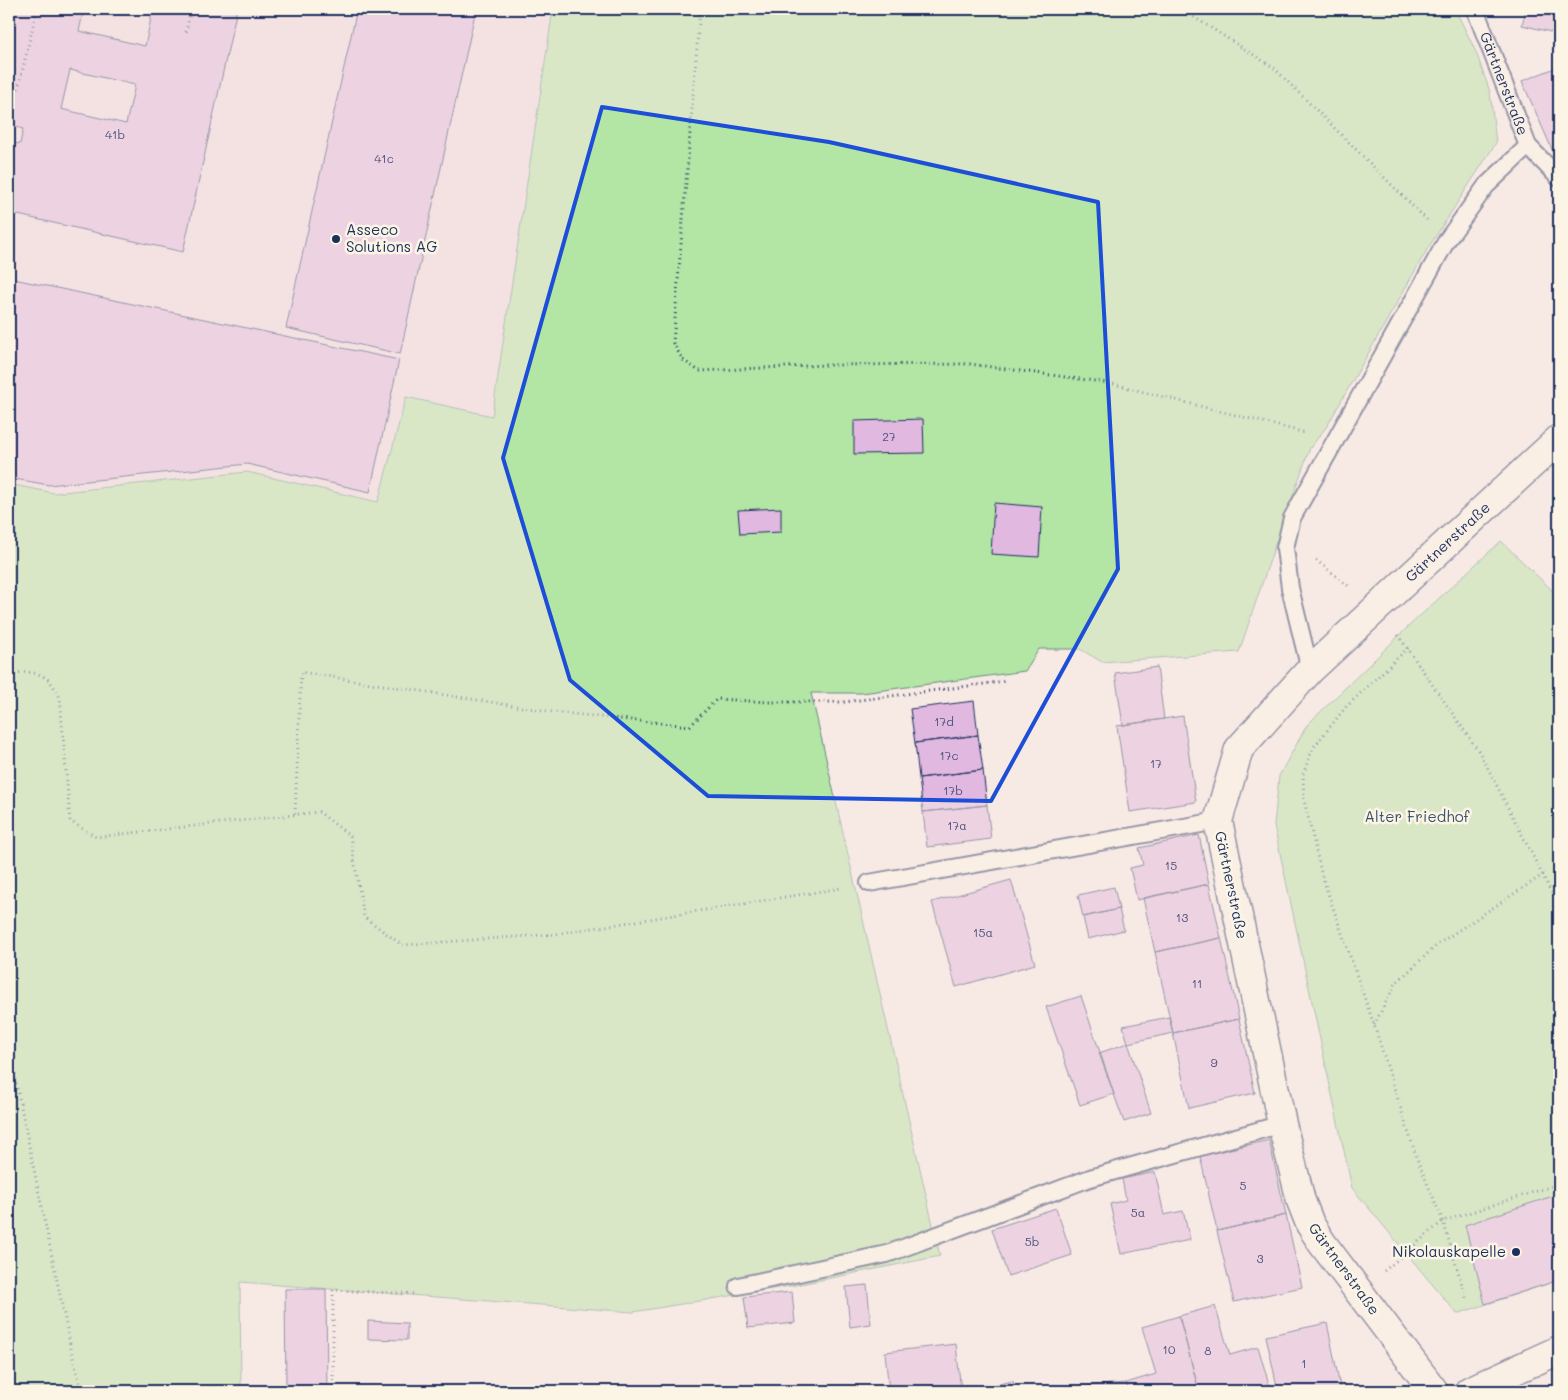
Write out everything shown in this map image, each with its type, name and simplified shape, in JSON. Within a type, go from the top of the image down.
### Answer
[{"type":"street","name":"Gärtnerstraße","points":[[1434,1391],[1322,1243],[1310,1224],[1301,1201],[1282,1124],[1218,821],[1239,749],[1310,670],[1559,439]]},
{"type":"street","points":[[1469,1391],[1559,1350]]},
{"type":"lane","name":"Gärtnerstraße","points":[[1474,9],[1528,146],[1559,178]]},
{"type":"lane","points":[[1310,670],[1290,588],[1285,548],[1292,518],[1447,240],[1486,186],[1528,146]]},
{"type":"lane","points":[[869,883],[1218,821]]},
{"type":"lane","points":[[738,1286],[887,1254],[1090,1178],[1282,1124]]},
{"type":"path","points":[[18,89],[37,9]]},
{"type":"path","points":[[186,32],[191,9]]},
{"type":"path","points":[[700,9],[673,343],[683,360],[699,370],[826,365],[970,364],[1109,384],[1335,440]]},
{"type":"path","points":[[1181,9],[1273,68],[1447,240]]},
{"type":"path","points":[[1313,558],[1378,608],[1408,648],[1480,752],[1544,874],[1559,907]]},
{"type":"path","points":[[1408,648],[1346,707],[1313,748],[1303,774],[1304,800],[1322,876],[1374,1025],[1417,1160],[1443,1221],[1466,1298]]},
{"type":"path","points":[[9,673],[34,672],[52,681],[60,698],[70,821],[96,838],[319,812],[350,836],[364,917],[402,945],[556,934],[869,883]]},
{"type":"path","points":[[295,814],[300,672],[553,712],[690,726],[717,699],[767,702],[844,702],[1007,681]]},
{"type":"path","points":[[1374,1025],[1396,983],[1438,944],[1544,874]]},
{"type":"path","points":[[9,1050],[73,1358],[82,1391]]},
{"type":"path","points":[[1359,1292],[1443,1221],[1559,1184]]},
{"type":"path","points":[[333,1391],[333,1290],[416,1294]]},
{"type":"highlighted area","points":[[602,107],[829,142],[1098,202],[1118,569],[991,801],[708,796],[570,680],[503,458]]},
{"type":"shaded area","points":[[9,9],[553,9],[492,416],[406,398],[378,502],[247,472],[54,493],[9,484]]},
{"type":"green space","points":[[553,9],[1455,9],[1476,52],[1490,92],[1496,143],[1428,248],[1327,426],[1310,448],[1239,652],[1102,662],[1080,649],[1039,649],[1025,671],[862,693],[811,693],[940,1256],[796,1285],[633,1312],[240,1282],[241,1391],[9,1391],[9,484],[54,493],[247,472],[378,502],[406,397],[492,416]]},
{"type":"green space","name":"Alter Friedhof","points":[[1501,541],[1559,597],[1559,1280],[1457,1314],[1352,1188],[1274,825],[1279,776],[1307,725],[1408,627]]},
{"type":"building","points":[[9,9],[84,9],[79,31],[145,46],[153,9],[237,9],[183,252],[9,213],[9,142],[20,144],[23,129],[9,125]],"holes":[[[70,70],[135,85],[126,124],[61,109]]]},
{"type":"building","points":[[357,9],[476,9],[400,354],[286,328]]},
{"type":"building","points":[[1526,9],[1559,9],[1559,34],[1522,25]]},
{"type":"building","points":[[1555,68],[1559,78],[1558,163],[1522,81]]},
{"type":"building","points":[[9,278],[399,360],[370,492],[247,464],[49,485],[9,478]]},
{"type":"building","points":[[923,419],[924,453],[854,454],[854,421]]},
{"type":"building","points":[[994,503],[1042,507],[1039,557],[991,554]]},
{"type":"building","points":[[781,508],[781,532],[740,534],[738,510]]},
{"type":"building","points":[[1157,667],[1164,719],[1123,725],[1115,673]]},
{"type":"building","points":[[974,701],[978,735],[915,743],[910,709]]},
{"type":"building","points":[[1183,716],[1196,802],[1130,812],[1117,726]]},
{"type":"building","points":[[978,735],[983,770],[919,778],[915,743]]},
{"type":"building","points":[[983,770],[987,805],[923,812],[919,778]]},
{"type":"building","points":[[987,805],[991,839],[927,847],[923,812]]},
{"type":"building","points":[[1199,835],[1209,884],[1137,900],[1130,868],[1143,865],[1139,848]]},
{"type":"building","points":[[1011,880],[1035,964],[956,987],[932,902]]},
{"type":"building","points":[[1209,884],[1221,938],[1155,952],[1143,898]]},
{"type":"building","points":[[1114,887],[1119,909],[1083,917],[1078,895]]},
{"type":"building","points":[[1119,909],[1124,930],[1088,939],[1083,917]]},
{"type":"building","points":[[1221,938],[1239,1019],[1173,1033],[1155,952]]},
{"type":"building","points":[[1081,996],[1114,1094],[1080,1105],[1046,1007]]},
{"type":"building","points":[[1169,1017],[1173,1033],[1128,1043],[1123,1026]]},
{"type":"building","points":[[1239,1019],[1255,1093],[1189,1108],[1173,1033]]},
{"type":"building","points":[[1128,1043],[1151,1113],[1124,1122],[1099,1053]]},
{"type":"building","points":[[1269,1140],[1286,1215],[1217,1231],[1200,1156]]},
{"type":"building","points":[[1155,1172],[1164,1215],[1183,1211],[1190,1240],[1121,1254],[1110,1204],[1126,1200],[1122,1179]]},
{"type":"building","name":"Nikolauskapelle","points":[[1559,1194],[1559,1280],[1485,1304],[1465,1225]]},
{"type":"building","points":[[1056,1208],[1072,1255],[1008,1276],[992,1229]]},
{"type":"building","points":[[1286,1215],[1302,1287],[1234,1302],[1217,1231]]},
{"type":"building","points":[[867,1285],[871,1324],[850,1327],[846,1287]]},
{"type":"building","points":[[285,1289],[326,1289],[327,1391],[286,1391]]},
{"type":"building","points":[[792,1292],[795,1323],[748,1328],[744,1297]]},
{"type":"building","points":[[1215,1306],[1230,1355],[1258,1347],[1271,1391],[1199,1391],[1179,1316]]},
{"type":"building","points":[[1179,1316],[1199,1391],[1129,1391],[1126,1383],[1156,1374],[1142,1327]]},
{"type":"building","points":[[368,1321],[407,1323],[407,1340],[368,1339]]},
{"type":"building","points":[[1327,1323],[1341,1391],[1278,1391],[1266,1336]]},
{"type":"building","points":[[956,1344],[961,1391],[889,1391],[885,1352]]},
{"type":"building","points":[[1013,1381],[1015,1391],[979,1391],[978,1388]]},
{"type":"building","points":[[1126,1383],[1129,1391],[1029,1390]]},
{"type":"place","name":"Asseco Solutions AG","points":[[336,239]]},
{"type":"place","name":"Nikolauskapelle","points":[[1516,1252]]}]
